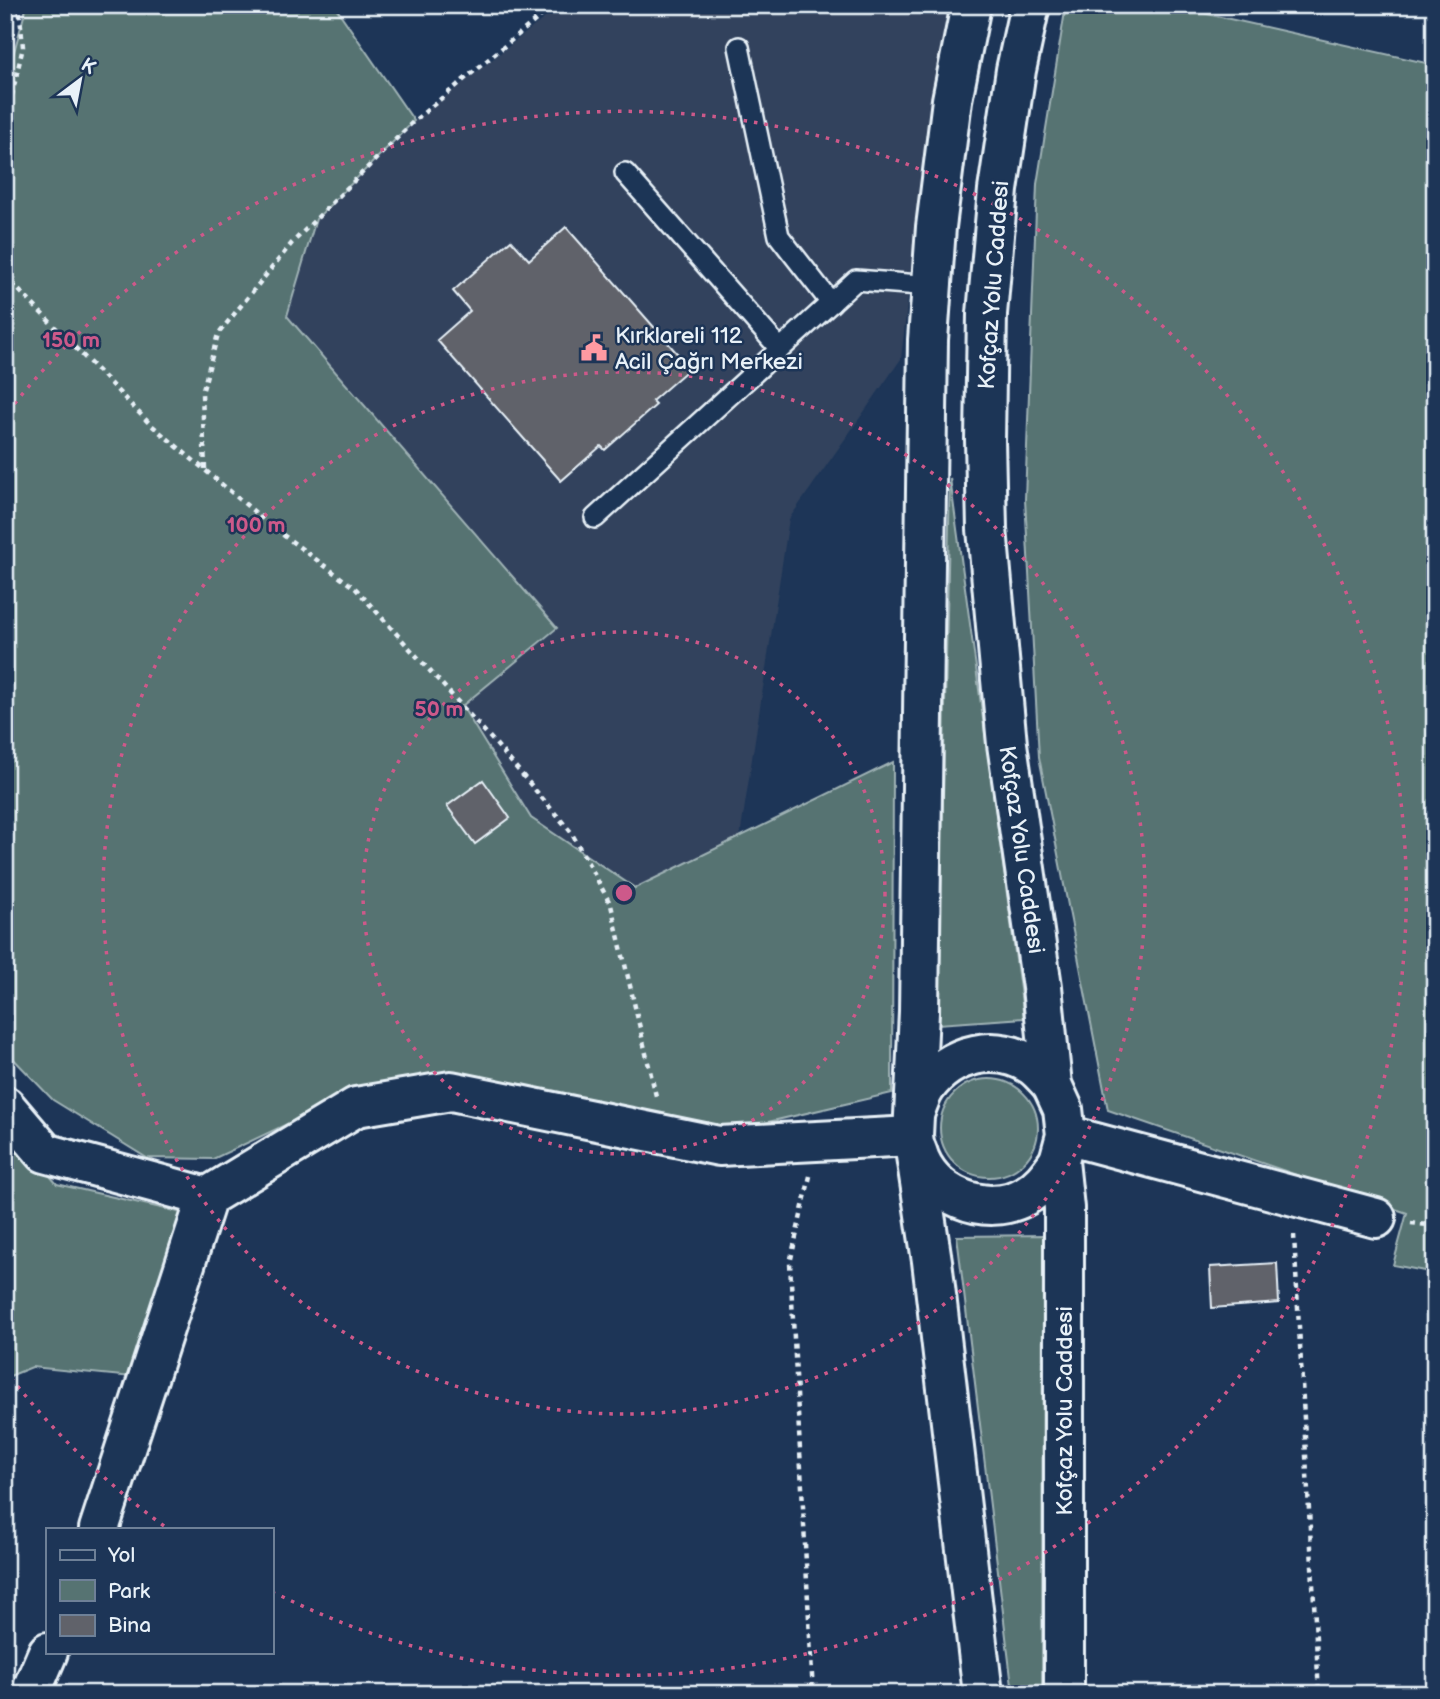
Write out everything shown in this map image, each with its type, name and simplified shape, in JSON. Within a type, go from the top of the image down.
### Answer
[{"type":"main road","points":[[971,5],[952,100],[936,226],[928,340],[919,1012],[914,1124],[984,1694]]},
{"type":"main road","name":"Kofçaz Yolu Caddesi","points":[[1030,5],[1016,70],[998,190],[987,314],[985,440],[987,529],[1007,744],[1042,987],[1052,1085],[1063,1109],[1064,1694]]},
{"type":"main road","points":[[1052,1085],[1034,1066],[1010,1055],[983,1052],[960,1058],[939,1071],[924,1089],[914,1124],[919,1159],[933,1179],[951,1195],[973,1203],[997,1205],[1023,1198],[1044,1183],[1063,1148],[1292,1196],[1376,1218]]},
{"type":"main road","points":[[99,1528],[207,1197],[356,1107],[452,1091],[719,1146],[817,1140],[914,1124]]},
{"type":"main road","points":[[5,1106],[45,1153],[207,1197]]},
{"type":"main road","points":[[30,1694],[47,1654]]},
{"type":"lane","points":[[739,47],[779,236],[831,303]]},
{"type":"lane","points":[[625,173],[780,349]]},
{"type":"lane","points":[[595,518],[856,280],[932,286]]},
{"type":"path","points":[[5,125],[23,47],[19,5]]},
{"type":"path","points":[[205,470],[202,393],[218,334],[292,243],[414,121],[554,5]]},
{"type":"path","points":[[5,276],[149,423],[275,529],[356,589],[496,744],[571,832],[611,905],[665,1134]]},
{"type":"path","points":[[813,1694],[790,1264],[817,1140]]},
{"type":"path","points":[[1292,1196],[1319,1694]]},
{"type":"shaded area","points":[[561,5],[949,5],[927,128],[901,359],[789,519],[740,837],[635,888],[531,818],[461,706],[557,628],[287,316],[316,219],[414,121]]},
{"type":"green space","points":[[27,5],[334,5],[414,121],[316,219],[287,316],[557,628],[462,706],[531,818],[635,888],[893,762],[892,1093],[730,1131],[641,1109],[447,1073],[344,1097],[213,1159],[147,1158],[53,1100],[5,1050],[5,84]]},
{"type":"green space","points":[[1066,5],[1167,5],[1435,65],[1435,1273],[1393,1265],[1407,1213],[1108,1110],[1039,757],[1025,499],[1037,184]]},
{"type":"green space","points":[[950,478],[1024,1018],[938,1024]]},
{"type":"green space","points":[[989,1079],[1008,1083],[1024,1093],[1034,1109],[1038,1128],[1034,1147],[1024,1163],[1008,1173],[989,1177],[970,1173],[954,1163],[944,1147],[940,1128],[944,1109],[954,1093],[970,1083]]},
{"type":"green space","points":[[5,1125],[57,1184],[183,1213],[132,1377],[32,1367],[5,1378]]},
{"type":"green space","points":[[1043,1235],[1042,1694],[1013,1694],[957,1236]]},
{"type":"building","points":[[566,227],[690,368],[652,401],[656,405],[605,450],[601,446],[561,481],[437,340],[470,311],[453,291],[511,240],[529,260]]},
{"type":"building","points":[[483,780],[510,818],[475,844],[447,806]]},
{"type":"building","points":[[1277,1263],[1279,1303],[1212,1308],[1210,1267]]},
{"type":"place","name":"Kırklareli 112 Acil Çağrı Merkezi","points":[[594,348]]}]
